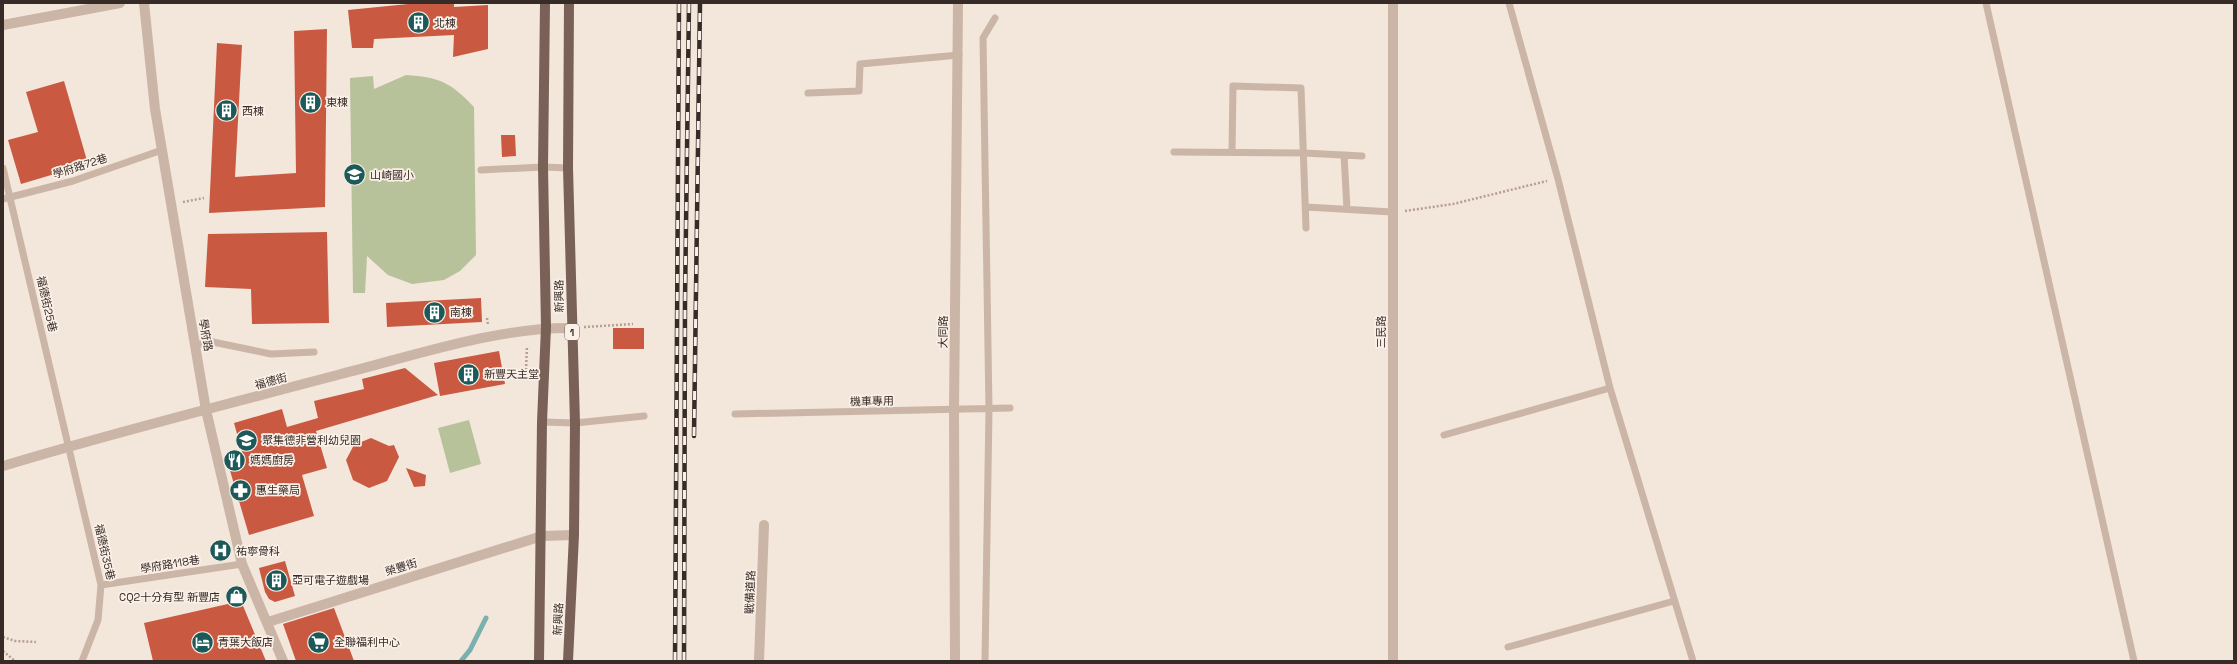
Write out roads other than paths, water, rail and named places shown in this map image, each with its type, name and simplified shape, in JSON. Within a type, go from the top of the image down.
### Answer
[{"type":"main road","name":"新興路","points":[[539,661],[542,536],[542,422],[546,327],[543,167],[545,3]]},
{"type":"main road","name":"新興路","points":[[568,661],[574,535],[576,423],[568,168],[569,3]]},
{"type":"street","points":[[3,19],[3,25],[120,3]]},
{"type":"street","name":"學府路","points":[[144,3],[155,109],[206,410],[242,564],[268,622],[283,661]]},
{"type":"street","name":"大同路","points":[[955,661],[954,410],[959,55],[958,3]]},
{"type":"street","name":"三民路","points":[[1393,3],[1393,661]]},
{"type":"street","name":"福德街","points":[[3,466],[69,446],[471,341],[546,327],[572,328]]},
{"type":"street","name":"戰備道路","points":[[759,661],[764,525]]},
{"type":"street","name":"榮豐街","points":[[268,622],[542,536],[574,535]]},
{"type":"lane","points":[[1508,3],[1558,178],[1610,388],[1692,661]]},
{"type":"lane","points":[[1986,3],[2134,661]]},
{"type":"lane","points":[[985,661],[988,409],[983,38],[995,18]]},
{"type":"lane","points":[[808,93],[859,91],[860,64],[959,55]]},
{"type":"lane","points":[[1232,152],[1233,86],[1301,88],[1306,228]]},
{"type":"lane","name":"學府路72巷","points":[[7,198],[74,181],[162,150]]},
{"type":"lane","points":[[1174,152],[1304,153],[1362,156]]},
{"type":"lane","points":[[1344,155],[1347,209]]},
{"type":"lane","points":[[481,170],[543,167],[568,168]]},
{"type":"lane","name":"福德街25巷","points":[[3,168],[7,198],[69,446]]},
{"type":"lane","points":[[1306,207],[1392,212]]},
{"type":"lane","points":[[195,345],[213,342],[271,354],[314,352]]},
{"type":"lane","points":[[1444,435],[1610,388]]},
{"type":"lane","name":"機車專用","points":[[735,414],[1010,408]]},
{"type":"lane","points":[[542,422],[576,423],[644,416]]},
{"type":"lane","name":"福德街35巷","points":[[69,446],[101,585],[98,620],[82,661]]},
{"type":"lane","name":"學府路118巷","points":[[101,585],[242,564]]},
{"type":"lane","points":[[1508,647],[1674,601]]},
{"type":"waterway","points":[[461,661],[470,650],[486,618]]},
{"type":"railway","points":[[675,661],[679,3]]},
{"type":"railway","points":[[684,661],[685,301],[689,3]]},
{"type":"railway","points":[[694,436],[700,3]]},
{"type":"place","name":"北棟","points":[[419,23]]},
{"type":"place","name":"東棟","points":[[310,102]]},
{"type":"place","name":"西棟","points":[[226,111]]},
{"type":"place","name":"山崎國小","points":[[355,175]]},
{"type":"place","name":"南棟","points":[[434,312]]},
{"type":"place","name":"新豐天主堂","points":[[469,374]]},
{"type":"place","name":"聚集德非營利幼兒園","points":[[247,440]]},
{"type":"place","name":"媽媽廚房","points":[[234,460]]},
{"type":"place","name":"惠生藥局","points":[[241,490]]},
{"type":"place","name":"祐寧骨科","points":[[220,551]]},
{"type":"place","name":"亞可電子遊戲場","points":[[276,580]]},
{"type":"place","name":"CQ2十分有型 新豐店","points":[[236,597]]},
{"type":"place","name":"青葉大飯店","points":[[203,642]]},
{"type":"place","name":"全聯福利中心","points":[[318,642]]}]
